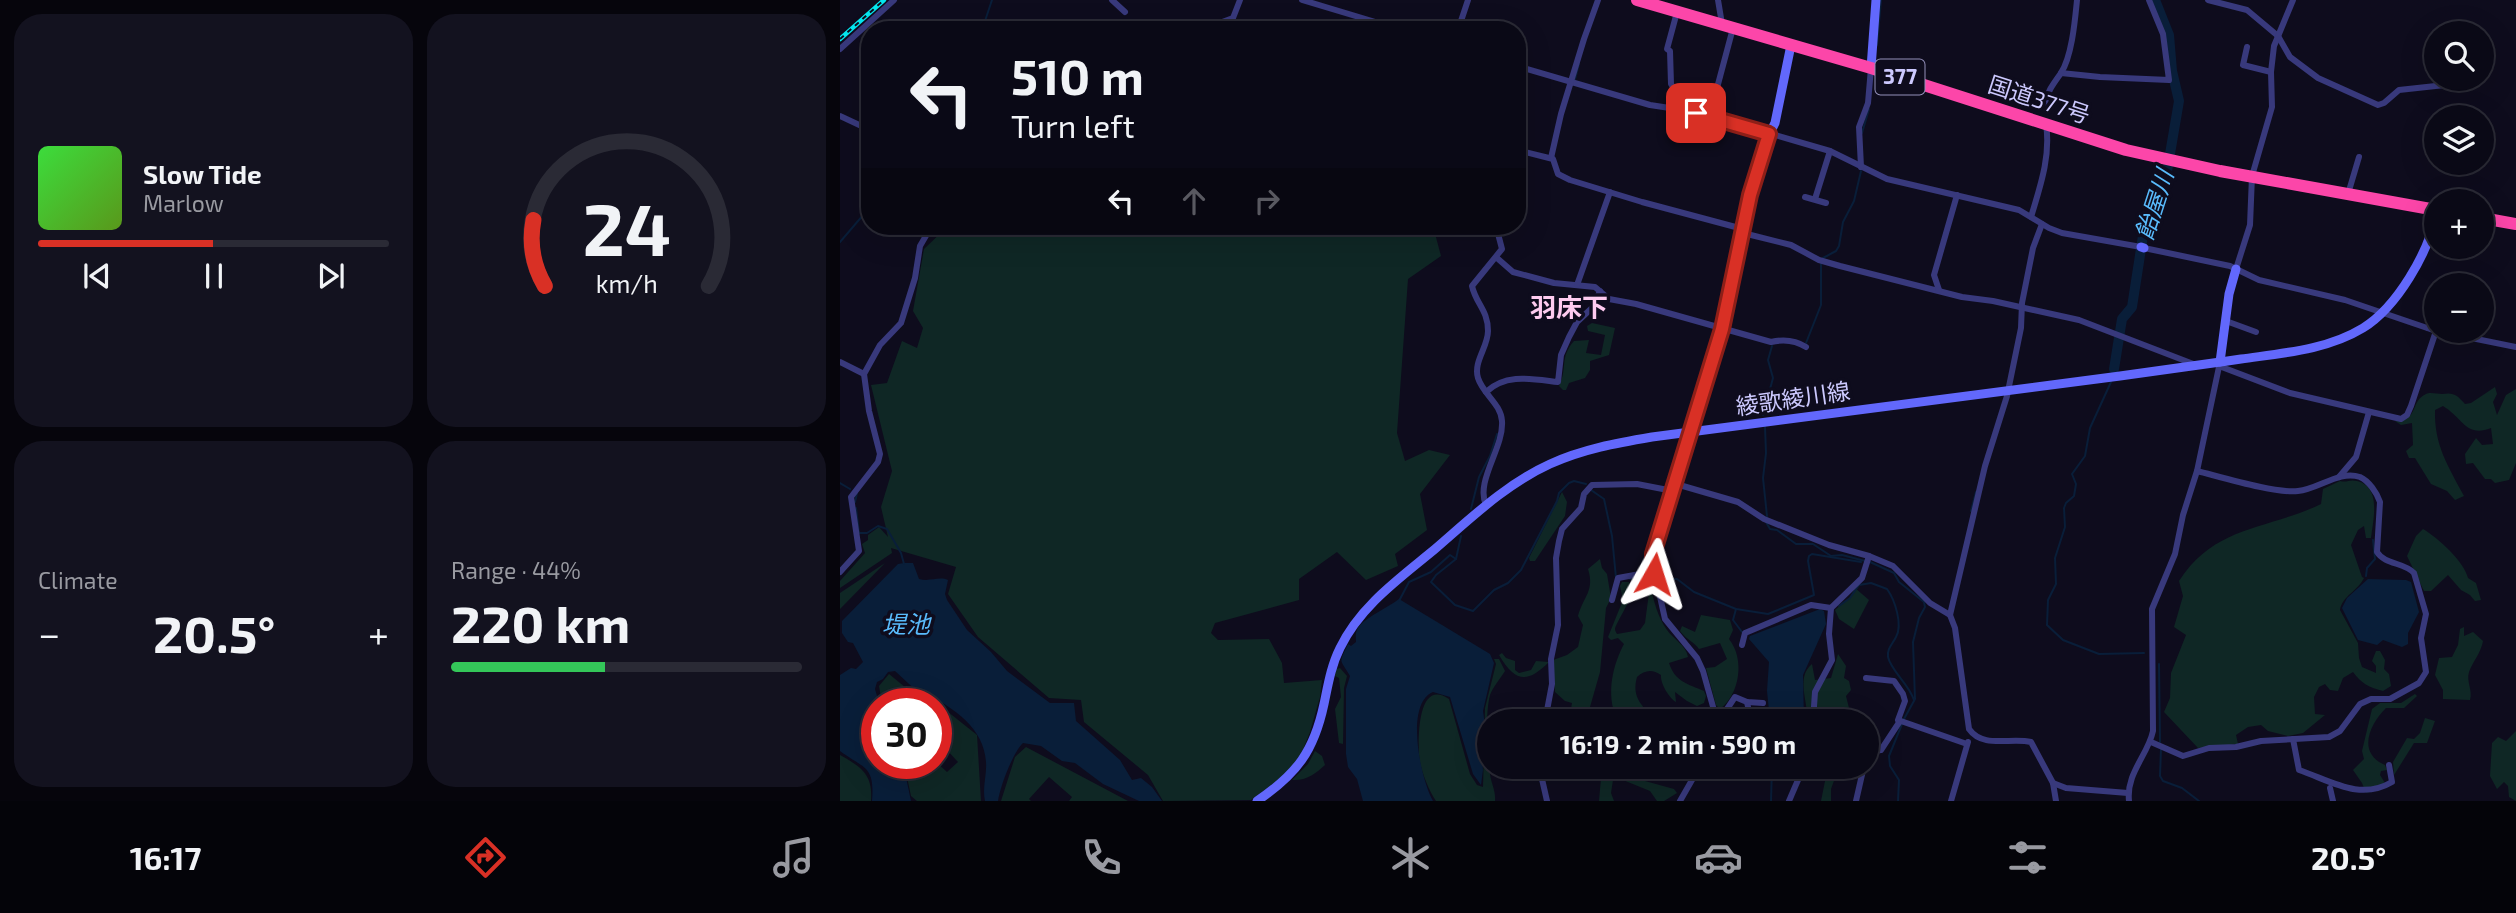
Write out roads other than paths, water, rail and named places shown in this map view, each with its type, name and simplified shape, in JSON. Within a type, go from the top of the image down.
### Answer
[{"type":"highway","name":"国道377号","points":[[1637,0],[1871,68],[2126,150],[2424,210]]},
{"type":"highway","points":[[2494,220],[2516,224]]},
{"type":"main road","points":[[1871,68],[1876,0]]},
{"type":"main road","points":[[1691,432],[1722,329],[1750,195],[1775,123],[1791,45]]},
{"type":"main road","name":"綾歌綾川線","points":[[1257,801],[1286,780],[1307,754],[1321,718],[1334,664],[1345,638],[1360,616],[1486,505],[1528,475],[1570,456],[1616,443],[2219,364],[2334,342],[2364,328],[2399,295],[2424,245]]},
{"type":"main road","points":[[2219,364],[2236,269]]},
{"type":"street","points":[[871,21],[894,0]]},
{"type":"street","points":[[1112,0],[1125,12]]},
{"type":"street","points":[[1225,21],[1233,18],[1240,0]]},
{"type":"street","points":[[1302,0],[1369,21]]},
{"type":"street","points":[[1461,21],[1468,0]]},
{"type":"street","points":[[1598,0],[1561,114],[1551,158],[1558,174],[1570,180],[1791,245],[1819,261],[1962,297],[2079,320],[2198,366]]},
{"type":"street","points":[[1717,88],[1728,27],[1718,0]]},
{"type":"street","points":[[2045,103],[2054,79],[2061,73],[2073,31],[2077,0]]},
{"type":"street","points":[[2061,73],[2169,80],[2163,34],[2149,0]]},
{"type":"street","points":[[2208,0],[2247,10],[2278,36],[2290,57],[2318,78],[2378,105],[2399,90],[2424,87]]},
{"type":"street","points":[[2236,269],[2249,225],[2252,176],[2272,107],[2271,72],[2278,36],[2293,0]]},
{"type":"street","points":[[1676,108],[1678,95],[1671,84],[1670,51],[1667,49],[1677,12]]},
{"type":"street","points":[[840,49],[861,30]]},
{"type":"street","points":[[2247,47],[2243,65],[2271,72]]},
{"type":"street","points":[[1526,68],[1650,105],[1676,108],[1830,151],[1887,179],[2006,206],[2062,233],[2236,269],[2259,280],[2345,300],[2424,327]]},
{"type":"street","points":[[1861,167],[1859,127],[1868,103],[1871,68]]},
{"type":"street","points":[[840,116],[861,126]]},
{"type":"street","points":[[2031,217],[2041,189],[2048,152],[2046,124]]},
{"type":"street","points":[[1815,200],[1830,151]]},
{"type":"street","points":[[1526,152],[1551,158]]},
{"type":"street","points":[[2348,194],[2358,157]]},
{"type":"street","points":[[1577,285],[1610,192]]},
{"type":"street","points":[[1939,290],[1934,275],[1956,195]]},
{"type":"street","points":[[1805,197],[1826,203]]},
{"type":"street","points":[[2042,224],[2033,248],[2008,390],[1985,466],[1950,615],[1955,628],[1969,729],[1978,738],[2031,742],[2053,783],[2056,801]]},
{"type":"street","points":[[840,572],[859,551],[851,498],[878,462],[880,454],[869,411],[864,374],[880,345],[901,323],[915,278],[920,246],[926,235]]},
{"type":"street","points":[[1486,505],[1482,496],[1483,488],[1496,452],[1502,419],[1498,408],[1479,381],[1477,370],[1488,335],[1485,311],[1472,286],[1502,249],[1498,235]]},
{"type":"street","points":[[1497,258],[1513,272],[1554,283],[1595,287],[1609,299],[1619,302],[1636,304],[1771,342],[1781,340],[1797,342],[1804,346]]},
{"type":"street","points":[[1486,392],[1496,382],[1508,379],[1558,382],[1561,355],[1569,337],[1577,322],[1593,307],[1600,291]]},
{"type":"street","points":[[2226,321],[2256,332]]},
{"type":"street","points":[[2053,783],[2066,788],[2128,797],[2135,768],[2153,744],[2152,609],[2175,554],[2183,515],[2197,471],[2219,364],[2290,393],[2401,419],[2407,415],[2433,343]]},
{"type":"street","points":[[2494,343],[2516,347]]},
{"type":"street","points":[[840,362],[864,374]]},
{"type":"street","points":[[2339,477],[2356,457],[2369,412]]},
{"type":"street","points":[[1691,432],[1665,510],[1653,558],[1654,574],[1665,619],[1697,659],[1714,709]]},
{"type":"street","points":[[2153,744],[2183,756],[2209,748],[2236,747],[2260,741],[2329,737],[2340,731],[2360,704],[2371,699],[2390,699],[2419,683],[2426,672],[2421,638],[2426,614],[2414,573],[2409,568],[2384,559],[2376,552],[2379,502],[2378,495],[2368,482],[2360,477],[2339,477],[2296,491],[2197,471]]},
{"type":"street","points":[[1547,709],[1552,684],[1551,659],[1558,625],[1556,558],[1562,529],[1581,508],[1584,494],[1592,485],[1674,487],[1738,502],[1766,520],[1868,560],[1893,566],[1930,603],[1950,615]]},
{"type":"street","points":[[1612,600],[1618,580],[1640,574],[1653,558]]},
{"type":"street","points":[[1814,709],[1813,696],[1832,660],[1829,634],[1831,608],[1862,578],[1868,560]]},
{"type":"street","points":[[1742,645],[1745,633],[1811,605],[1831,608]]},
{"type":"street","points":[[1866,678],[1894,681],[1905,701],[1898,714],[1902,723],[1967,744]]},
{"type":"street","points":[[1727,709],[1735,697],[1747,702],[1763,703]]},
{"type":"street","points":[[1747,702],[1748,709]]},
{"type":"street","points":[[1879,750],[1902,723]]},
{"type":"street","points":[[1951,801],[1967,744],[1973,735]]},
{"type":"street","points":[[2293,739],[2299,769],[2330,788],[2356,797],[2363,798],[2386,789],[2392,782],[2389,765]]},
{"type":"street","points":[[1542,779],[1547,801]]},
{"type":"street","points":[[1680,801],[1693,779]]},
{"type":"street","points":[[1789,801],[1798,779]]},
{"type":"street","points":[[1856,801],[1861,779]]},
{"type":"street","points":[[2330,788],[2333,801]]},
{"type":"water","name":"堤池","points":[[913,563],[919,579],[948,580],[945,594],[947,600],[967,630],[1007,671],[1050,703],[1074,703],[1076,721],[1120,760],[1132,780],[1141,778],[1162,801],[1139,801],[1103,784],[1075,763],[1062,761],[1041,746],[1023,743],[1008,770],[998,801],[985,801],[984,750],[974,729],[952,710],[952,688],[913,688],[895,671],[888,672],[877,682],[875,688],[861,688],[861,765],[840,751],[840,675],[851,668],[856,669],[863,662],[853,643],[848,642],[842,633],[842,621],[898,564]]},
{"type":"water","points":[[2368,579],[2411,582],[2419,612],[2408,633],[2408,644],[2402,647],[2383,640],[2377,645],[2358,640],[2342,608],[2347,598]]},
{"type":"water","points":[[1399,599],[1490,654],[1494,663],[1483,709],[1477,709],[1477,779],[1482,779],[1481,785],[1473,774],[1450,697],[1433,692],[1424,699],[1417,726],[1420,760],[1433,801],[1363,801],[1357,779],[1348,767],[1346,754],[1346,689],[1350,676],[1342,664],[1342,659],[1348,644],[1351,646],[1356,642],[1359,626]]},
{"type":"water","points":[[1820,609],[1824,611],[1826,624],[1803,675],[1804,709],[1769,709],[1769,662],[1749,639],[1750,636]]},
{"type":"water","name":"堤池","points":[[906,779],[911,801],[872,801],[872,781]]},
{"type":"waterway","points":[[985,21],[992,0]]},
{"type":"waterway","points":[[1877,45],[1881,0]]},
{"type":"waterway","name":"飴屋川","points":[[2114,369],[2122,319],[2132,307],[2145,223],[2164,189],[2179,101],[2172,71],[2169,35],[2155,0]]},
{"type":"waterway","points":[[1575,79],[1579,64]]},
{"type":"waterway","points":[[1862,133],[1869,109]]},
{"type":"waterway","points":[[1823,258],[1836,251],[1839,246],[1843,222],[1854,201],[1861,171]]},
{"type":"waterway","points":[[840,242],[861,218]]},
{"type":"waterway","points":[[1806,343],[1821,305],[1821,264]]},
{"type":"waterway","points":[[1763,415],[1773,378],[1768,360],[1772,346]]},
{"type":"waterway","name":"飴屋川","points":[[2111,382],[2090,428],[2085,456],[2072,474],[2076,484],[2074,496],[2064,508],[2065,527],[2055,558],[2056,584],[2048,600],[2047,625],[2063,640],[2099,654],[2144,653]]},
{"type":"waterway","points":[[1765,427],[1763,478],[1767,516]]},
{"type":"waterway","points":[[1471,509],[1479,477],[1497,434]]},
{"type":"waterway","points":[[1461,536],[1456,559],[1431,582],[1455,605],[1473,611],[1494,590],[1508,583],[1521,570],[1559,493],[1574,481],[1586,484]]},
{"type":"waterway","points":[[840,483],[850,489]]},
{"type":"waterway","points":[[1591,490],[1604,499],[1612,536],[1616,578]]},
{"type":"waterway","points":[[1971,511],[1976,492]]},
{"type":"waterway","points":[[855,502],[857,493]]},
{"type":"waterway","points":[[856,508],[859,533],[867,533],[878,526],[887,529],[901,553],[904,564]]},
{"type":"waterway","points":[[1766,522],[1770,529],[1777,530],[1796,544],[1813,544],[1831,556],[1842,555],[1865,561]]},
{"type":"waterway","points":[[2366,576],[2367,568],[2375,559],[2373,540]]},
{"type":"waterway","points":[[1659,579],[1677,579],[1694,592],[1736,609],[1768,614],[1814,595],[1808,561],[1812,554],[1861,562]]},
{"type":"waterway","points":[[1399,601],[1409,582],[1431,572],[1450,555],[1456,559]]},
{"type":"waterway","points":[[1870,562],[1894,573],[1899,582],[1924,602],[1925,607],[1919,618],[1913,642],[1915,699],[1904,719]]},
{"type":"waterway","points":[[1630,579],[1650,579]]},
{"type":"waterway","points":[[1839,606],[1850,598],[1859,585],[1871,583],[1887,589],[1893,599],[1899,626],[1888,657],[1914,700]]},
{"type":"waterway","points":[[1736,609],[1733,620],[1742,632]]},
{"type":"waterway","name":"飴屋川","points":[[2159,664],[2160,742]]},
{"type":"waterway","points":[[1898,801],[1899,780],[1890,766],[1889,756],[1902,724]]},
{"type":"waterway","name":"飴屋川","points":[[2161,748],[2160,776],[2163,781],[2182,788],[2199,801]]},
{"type":"waterway","points":[[1771,801],[1772,779]]},
{"type":"railway","points":[[840,39],[884,0]]},
{"type":"district","name":"羽床下","points":[[1569,308]]}]
